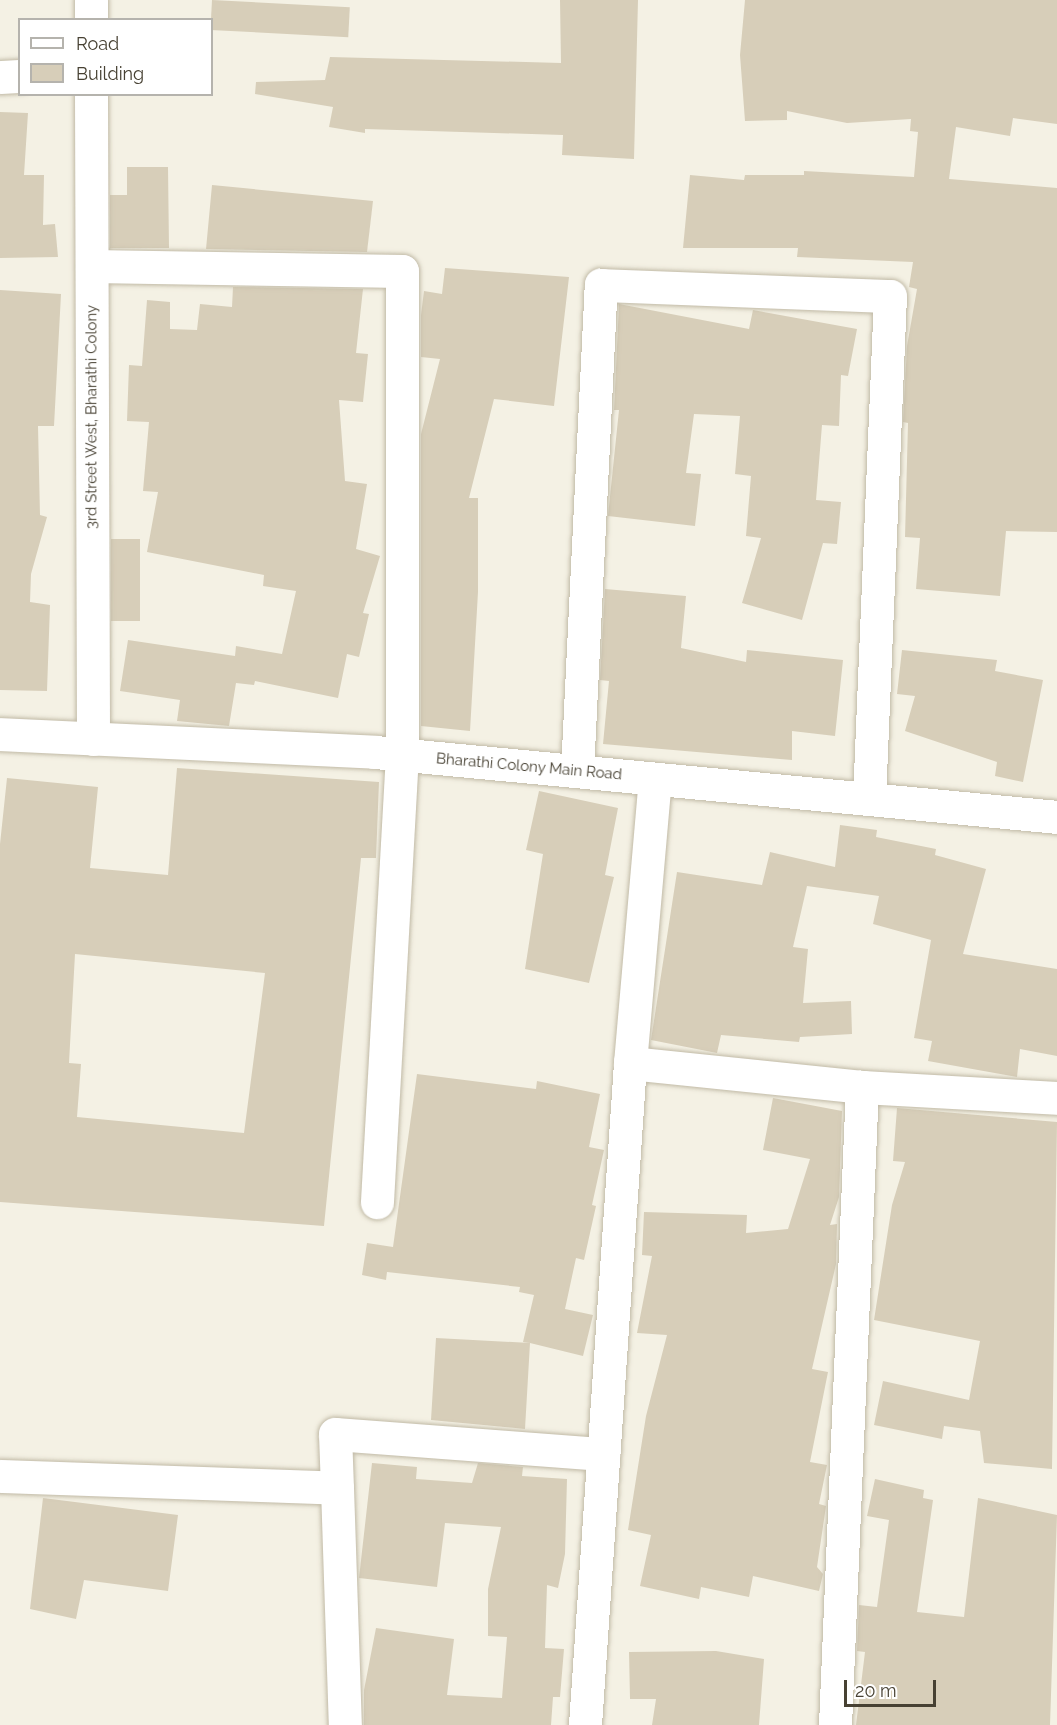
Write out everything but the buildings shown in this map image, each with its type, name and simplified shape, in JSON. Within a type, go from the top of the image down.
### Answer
[{"type":"street","points":[[91,0],[91,18]]},
{"type":"street","points":[[0,77],[18,76]]},
{"type":"street","name":"3rd Street West, Bharathi Colony","points":[[91,96],[93,739]]},
{"type":"street","points":[[92,266],[402,271],[402,754],[377,1202]]},
{"type":"street","points":[[577,771],[601,285],[890,297],[870,799]]},
{"type":"street","name":"Bharathi Colony Main Road","points":[[0,734],[402,754],[1057,817]]},
{"type":"street","points":[[585,1725],[630,1063],[655,778]]},
{"type":"street","points":[[630,1063],[862,1087],[1057,1098]]},
{"type":"street","points":[[835,1725],[862,1087]]},
{"type":"street","points":[[345,1725],[335,1434],[603,1454]]},
{"type":"street","points":[[0,1476],[337,1488]]}]
